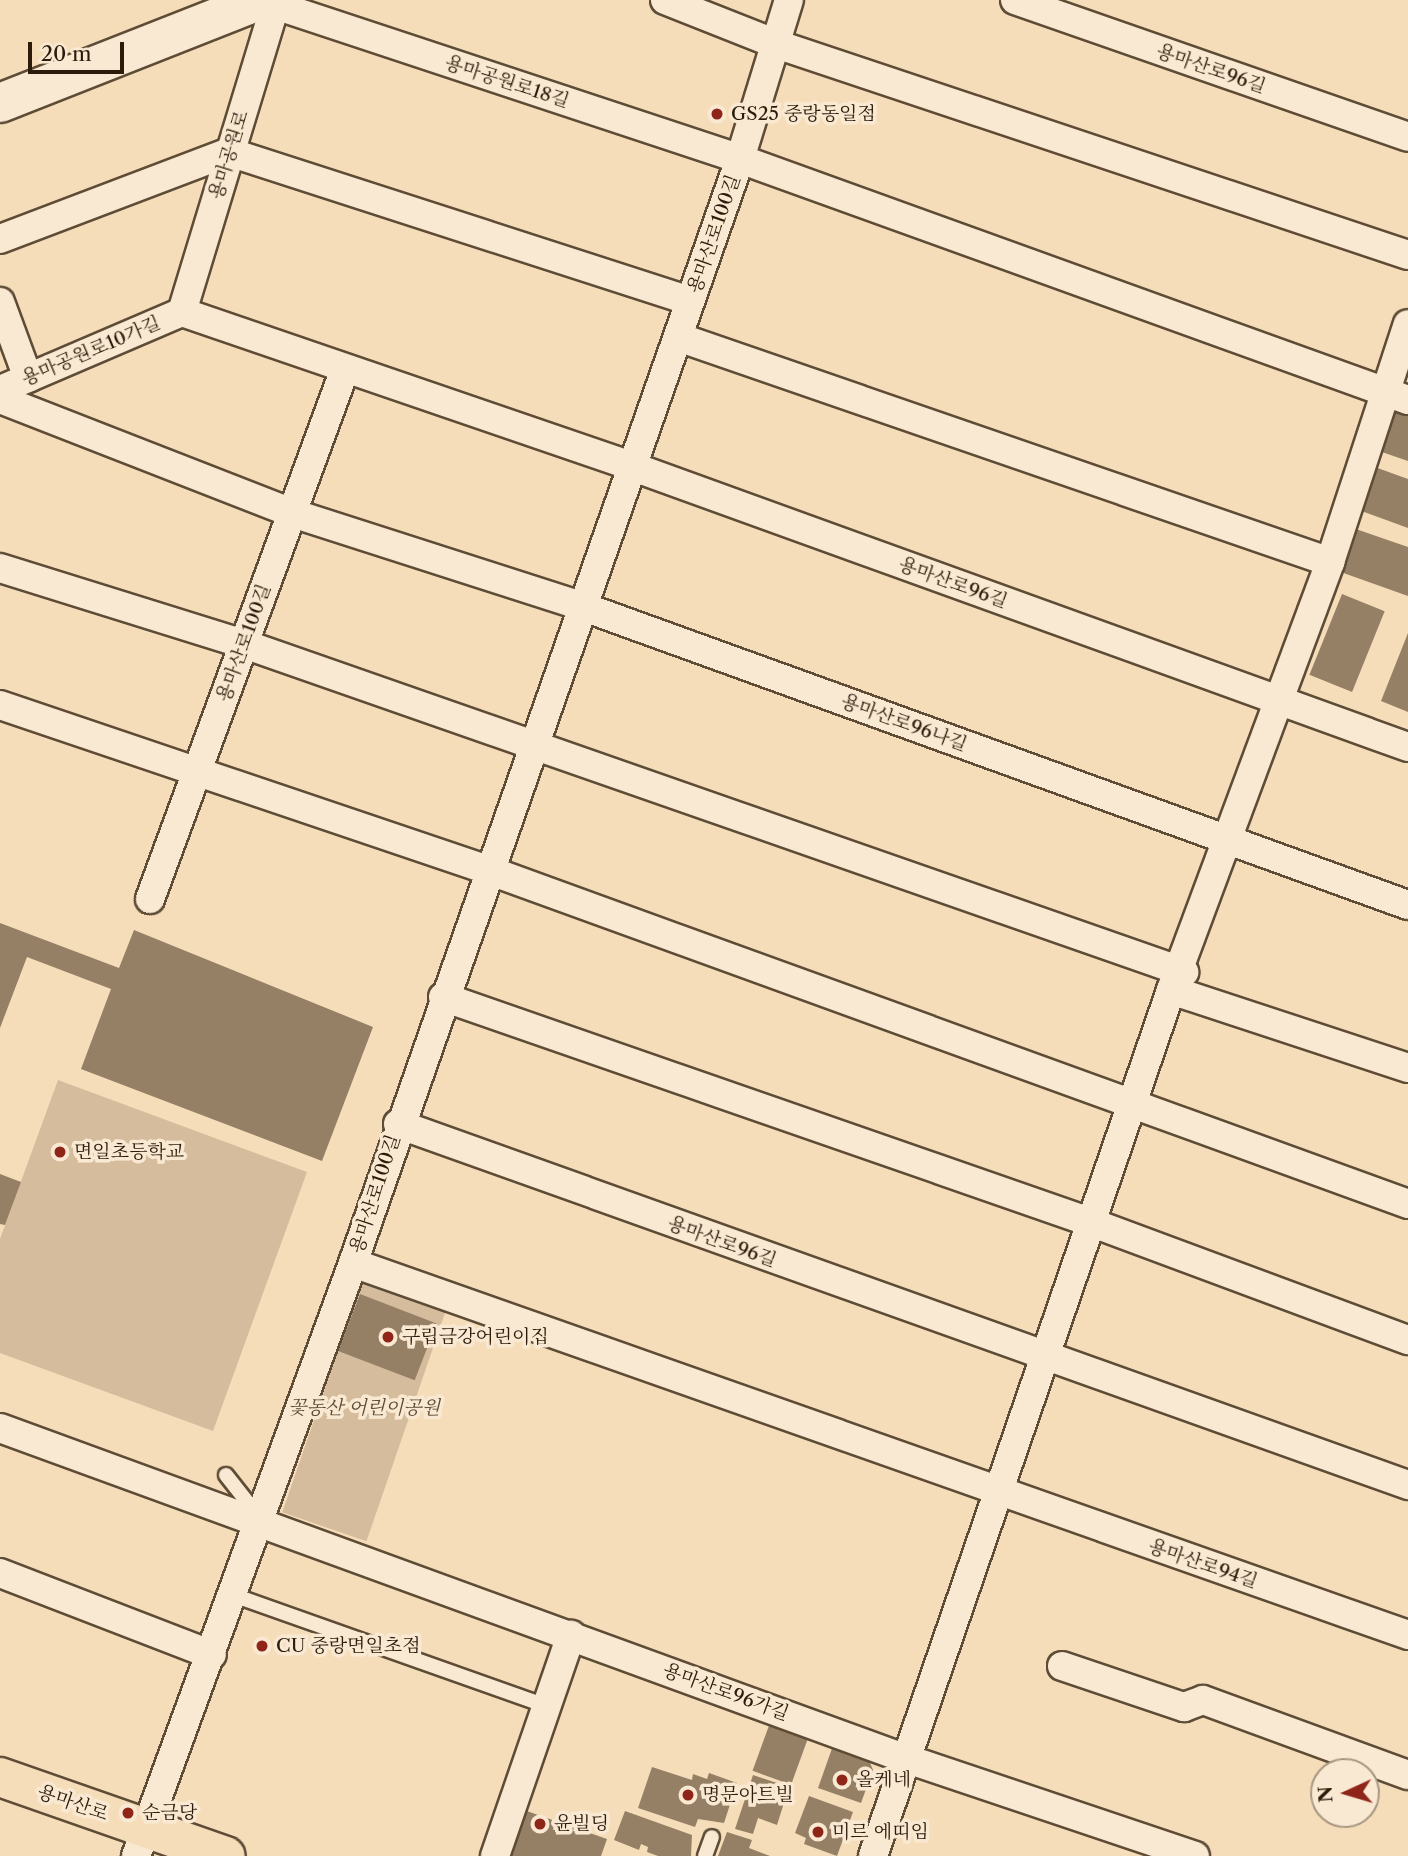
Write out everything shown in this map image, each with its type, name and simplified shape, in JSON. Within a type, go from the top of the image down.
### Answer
[{"type":"main road","name":"용마산로","points":[[0,1777],[141,1842],[226,1856]]},
{"type":"street","points":[[665,0],[776,44],[1408,255]]},
{"type":"street","name":"용마산로100길","points":[[141,1842],[212,1655],[353,1263],[398,1124],[628,465],[678,337],[740,159],[789,0]]},
{"type":"street","name":"용마산로96길","points":[[1014,0],[1408,137]]},
{"type":"street","points":[[0,103],[269,2]]},
{"type":"street","name":"용마공원로","points":[[181,312],[229,152],[269,2]]},
{"type":"street","name":"용마공원로18길","points":[[269,2],[740,159]]},
{"type":"street","points":[[0,239],[229,152],[690,301]]},
{"type":"street","points":[[740,159],[1397,396]]},
{"type":"street","points":[[0,302],[28,378]]},
{"type":"street","points":[[181,312],[628,465]]},
{"type":"street","name":"용마공원로10가길","points":[[0,390],[181,312]]},
{"type":"street","points":[[873,1856],[909,1760],[998,1492],[1227,839],[1330,562],[1397,396],[1408,324]]},
{"type":"street","points":[[678,337],[1330,562]]},
{"type":"street","name":"용마산로100길","points":[[150,899],[345,369]]},
{"type":"street","points":[[0,399],[292,513],[581,606]]},
{"type":"street","name":"용마산로96길","points":[[628,465],[1279,700]]},
{"type":"street","points":[[0,568],[244,644],[1178,977],[1408,1068]]},
{"type":"street","name":"용마산로96나길","points":[[581,606],[1227,839]]},
{"type":"street","points":[[1279,700],[1408,747]]},
{"type":"street","points":[[0,705],[195,774],[488,870],[1408,1204]]},
{"type":"street","points":[[1227,839],[1408,905]]},
{"type":"street","points":[[443,997],[1093,1223],[1408,1340]]},
{"type":"street","name":"용마산로96길","points":[[398,1124],[1045,1359]]},
{"type":"street","points":[[353,1263],[998,1492]]},
{"type":"street","points":[[1045,1359],[1408,1485]]},
{"type":"street","points":[[0,1428],[260,1519]]},
{"type":"street","name":"용마산로94길","points":[[998,1492],[1408,1635]]},
{"type":"street","name":"용마산로96가길","points":[[260,1519],[909,1760],[1195,1856]]},
{"type":"street","points":[[0,1573],[212,1655]]},
{"type":"street","points":[[495,1856],[571,1635]]},
{"type":"street","points":[[1062,1666],[1184,1707],[1203,1700],[1408,1775]]},
{"type":"lane","points":[[226,1475],[260,1519]]},
{"type":"lane","points":[[233,1595],[547,1706]]},
{"type":"lane","points":[[705,1856],[712,1838]]},
{"type":"green space","points":[[58,1080],[307,1172],[213,1431],[0,1353],[0,1239]]},
{"type":"green space","name":"꽃동산 어린이공원","points":[[364,1275],[448,1304],[366,1541],[282,1512]]},
{"type":"building","points":[[1391,406],[1408,412],[1408,461],[1376,450]]},
{"type":"building","points":[[1372,466],[1408,479],[1408,528],[1356,509]]},
{"type":"building","points":[[1350,527],[1408,547],[1408,596],[1335,570]]},
{"type":"building","points":[[1342,594],[1385,611],[1352,692],[1309,675]]},
{"type":"building","points":[[1408,633],[1408,712],[1381,701]]},
{"type":"building","points":[[0,923],[119,968],[134,930],[373,1027],[322,1161],[81,1069],[111,989],[27,957],[0,1028]]},
{"type":"building","points":[[0,1174],[21,1182],[5,1225],[0,1224]]},
{"type":"building","name":"구립금강어린이집","points":[[360,1294],[437,1323],[415,1380],[338,1351]]},
{"type":"building","points":[[771,1720],[810,1734],[791,1785],[753,1771]]},
{"type":"building","points":[[835,1740],[865,1751],[873,1770],[861,1803],[818,1788]]},
{"type":"building","name":"명문아트빌","points":[[652,1767],[692,1780],[693,1774],[707,1779],[709,1773],[737,1783],[724,1823],[698,1819],[695,1827],[638,1808]]},
{"type":"building","points":[[753,1775],[789,1787],[777,1825],[758,1818],[753,1834],[735,1829]]},
{"type":"building","points":[[809,1796],[853,1812],[837,1856],[804,1844],[806,1838],[795,1833]]},
{"type":"building","name":"윤빌딩","points":[[521,1809],[607,1839],[601,1856],[505,1856]]},
{"type":"building","points":[[625,1811],[692,1835],[691,1856],[658,1856],[647,1852],[648,1847],[641,1844],[639,1850],[614,1840]]},
{"type":"building","points":[[727,1832],[752,1840],[749,1848],[770,1856],[718,1856]]},
{"type":"place","name":"GS25 중랑동일점","points":[[717,114]]},
{"type":"place","name":"면일초등학교","points":[[60,1152]]},
{"type":"place","name":"구립금강어린이집","points":[[388,1337]]},
{"type":"place","name":"CU 중랑면일초점","points":[[262,1646]]},
{"type":"place","name":"올케네","points":[[842,1780]]},
{"type":"place","name":"명문아트빌","points":[[688,1795]]},
{"type":"place","name":"순금당","points":[[128,1813]]},
{"type":"place","name":"윤빌딩","points":[[540,1824]]},
{"type":"place","name":"미르 에띠임","points":[[818,1832]]}]
